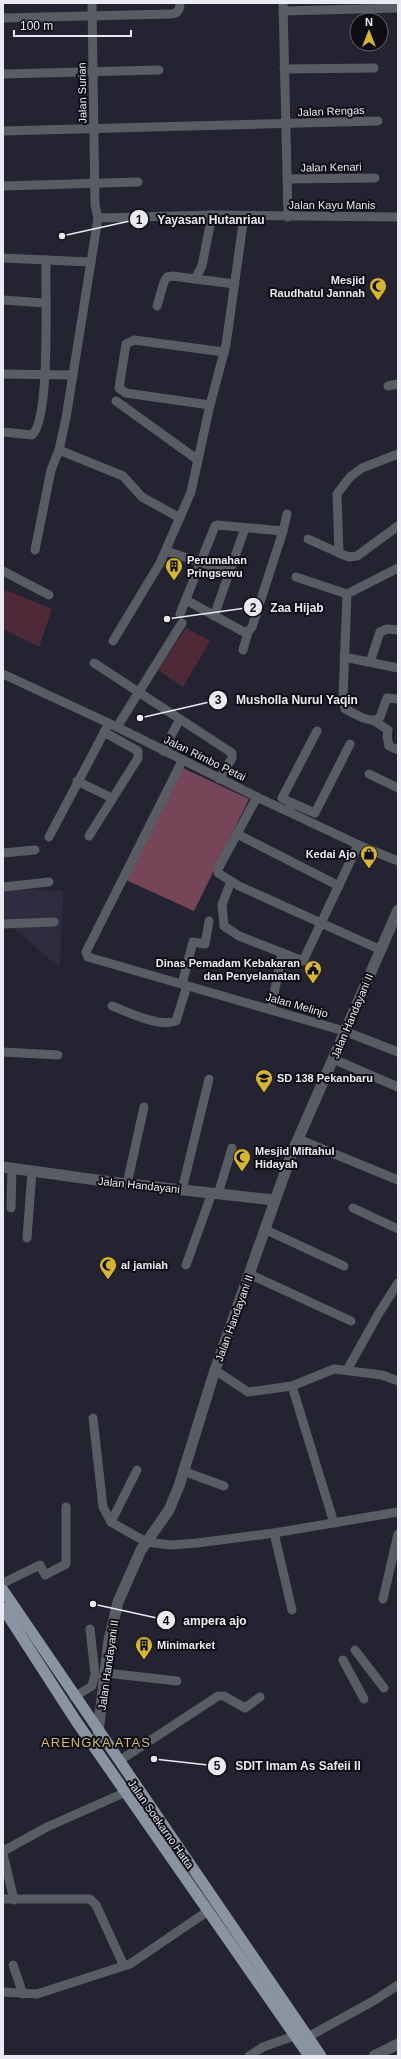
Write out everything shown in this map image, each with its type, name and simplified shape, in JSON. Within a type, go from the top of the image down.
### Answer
[{"type":"main road","name":"Jalan Soekarno Hatta","points":[[3,1590],[74,1697],[119,1761],[208,1911],[309,2056]]},
{"type":"main road","name":"Jalan Soekarno Hatta","points":[[3,1608],[76,1721],[126,1792],[165,1839],[321,2056]]},
{"type":"street","name":"Jalan Surian","points":[[35,550],[51,470],[59,450],[73,375],[98,218],[95,205],[92,3]]},
{"type":"street","points":[[3,18],[176,14],[179,10],[180,3]]},
{"type":"street","points":[[288,217],[283,7],[398,8]]},
{"type":"street","points":[[284,68],[374,68]]},
{"type":"street","points":[[3,74],[158,70]]},
{"type":"street","name":"Jalan Rengas","points":[[3,131],[286,125],[378,121]]},
{"type":"street","name":"Jalan Kenari","points":[[287,179],[375,178]]},
{"type":"street","points":[[3,186],[138,182]]},
{"type":"street","points":[[195,279],[202,266],[212,216]]},
{"type":"street","name":"Jalan Kayu Manis","points":[[98,218],[212,216],[398,217]]},
{"type":"street","points":[[113,641],[166,551],[191,492],[210,405],[224,352],[244,216]]},
{"type":"street","points":[[3,258],[91,262]]},
{"type":"street","points":[[3,432],[32,435],[38,428],[46,376],[46,260]]},
{"type":"street","points":[[158,306],[164,282],[167,277],[173,276],[234,284]]},
{"type":"street","points":[[3,300],[45,303]]},
{"type":"street","points":[[210,405],[126,393],[119,388],[126,344],[134,340],[224,352]]},
{"type":"street","points":[[3,374],[46,376],[73,375]]},
{"type":"street","points":[[388,386],[398,384]]},
{"type":"street","points":[[116,402],[198,460]]},
{"type":"street","points":[[59,450],[123,476],[142,497],[180,518]]},
{"type":"street","points":[[339,554],[337,494],[350,477],[362,468],[398,454]]},
{"type":"street","points":[[243,650],[248,632],[252,627],[283,531],[287,514]]},
{"type":"street","points":[[180,614],[202,563],[215,526],[283,531]]},
{"type":"street","points":[[308,540],[348,557],[357,556],[398,526]]},
{"type":"street","points":[[214,616],[245,528]]},
{"type":"street","points":[[166,551],[230,572]]},
{"type":"street","points":[[296,577],[347,594],[398,568]]},
{"type":"street","points":[[3,571],[49,595]]},
{"type":"street","points":[[347,594],[343,698],[345,709],[363,718],[378,720],[387,698],[398,699]]},
{"type":"street","points":[[186,600],[242,631],[248,632]]},
{"type":"street","points":[[49,837],[77,781],[110,728],[140,692],[182,623]]},
{"type":"street","points":[[370,662],[380,632],[387,630],[398,630]]},
{"type":"street","points":[[344,657],[398,668]]},
{"type":"street","points":[[94,663],[232,753],[232,758],[219,779]]},
{"type":"street","name":"Jalan Rimbo Petai","points":[[3,674],[110,728],[163,751],[257,798],[398,861]]},
{"type":"street","points":[[163,751],[180,719]]},
{"type":"street","points":[[374,720],[388,730],[387,736],[389,746],[398,750]]},
{"type":"street","points":[[89,836],[138,758],[138,751],[110,728]]},
{"type":"street","points":[[316,730],[282,798],[315,813],[350,744]]},
{"type":"street","name":"Jalan Melinjo","points":[[182,761],[86,952],[88,957],[344,1031],[398,1052]]},
{"type":"street","points":[[369,774],[398,788]]},
{"type":"street","points":[[77,781],[112,798]]},
{"type":"street","points":[[257,798],[218,869],[218,873],[231,881],[381,950]]},
{"type":"street","points":[[288,812],[292,803]]},
{"type":"street","points":[[237,834],[339,886]]},
{"type":"street","points":[[231,881],[222,905],[224,926],[239,936],[303,962],[358,844]]},
{"type":"street","points":[[3,853],[35,850]]},
{"type":"street","points":[[3,887],[49,882]]},
{"type":"street","name":"Jalan Handayani II","points":[[98,1732],[109,1640],[118,1602],[146,1542],[169,1510],[215,1370],[274,1200],[344,1031],[398,910]]},
{"type":"street","points":[[112,1006],[159,1023],[172,1023],[176,1021],[185,985],[193,942],[205,944],[209,921]]},
{"type":"street","points":[[3,924],[54,922]]},
{"type":"street","points":[[271,1010],[282,953]]},
{"type":"street","points":[[3,1052],[58,1055]]},
{"type":"street","points":[[333,1059],[398,1087]]},
{"type":"street","points":[[182,1190],[209,1079]]},
{"type":"street","points":[[127,1184],[144,1107]]},
{"type":"street","points":[[298,1139],[398,1180]]},
{"type":"street","points":[[186,1265],[232,1148]]},
{"type":"street","points":[[7,1168],[11,1208]]},
{"type":"street","name":"Jalan Handayani","points":[[7,1168],[127,1184],[274,1200]]},
{"type":"street","points":[[27,1238],[32,1171]]},
{"type":"street","points":[[352,1208],[398,1229]]},
{"type":"street","points":[[264,1229],[344,1266]]},
{"type":"street","points":[[249,1274],[351,1321]]},
{"type":"street","points":[[347,1370],[379,1312],[398,1283]]},
{"type":"street","points":[[215,1370],[248,1392],[292,1386],[334,1369],[397,1377]]},
{"type":"street","points":[[292,1386],[334,1523]]},
{"type":"street","points":[[93,1418],[103,1507],[111,1522],[146,1542],[170,1545],[274,1533],[398,1512]]},
{"type":"street","points":[[111,1522],[138,1470]]},
{"type":"street","points":[[183,1471],[224,1486]]},
{"type":"street","points":[[3,1583],[40,1565],[45,1575],[66,1564],[66,1508]]},
{"type":"street","points":[[274,1533],[292,1610]]},
{"type":"street","points":[[383,1599],[398,1534]]},
{"type":"street","points":[[74,1697],[92,1686],[94,1674],[90,1629]]},
{"type":"street","points":[[355,1650],[384,1688]]},
{"type":"street","points":[[343,1660],[364,1699]]},
{"type":"street","points":[[106,1673],[177,1681]]},
{"type":"street","points":[[119,1761],[218,1696],[224,1696],[245,1708],[260,1698]]},
{"type":"street","points":[[3,1849],[7,1849],[47,1828],[126,1792]]},
{"type":"street","points":[[3,1854],[14,1900]]},
{"type":"street","points":[[3,1898],[14,1900],[90,1900],[96,1905],[124,1966]]},
{"type":"street","points":[[3,1992],[37,1994],[130,1964],[167,1941],[208,1911]]},
{"type":"street","points":[[13,1965],[23,1994]]},
{"type":"street","points":[[308,2037],[375,2000],[398,1985]]},
{"type":"street","points":[[249,2056],[263,2047],[294,2036]]},
{"type":"street","points":[[374,2056],[398,2044]]},
{"type":"shaded area","points":[[3,589],[52,609],[39,647],[3,629]]},
{"type":"shaded area","points":[[186,628],[210,641],[183,687],[158,670]]},
{"type":"shaded area","points":[[183,768],[249,799],[194,911],[126,880]]},
{"type":"shaded area","points":[[3,889],[63,891],[60,968],[3,919]]},
{"type":"place","name":"Yayasan Hutanriau","points":[[62,236]]},
{"type":"place","name":"Mesjid Raudhatul Jannah","points":[[378,301]]},
{"type":"place","name":"Perumahan Pringsewu","points":[[174,581]]},
{"type":"place","name":"Zaa Hijab","points":[[167,619]]},
{"type":"place","name":"Musholla Nurul Yaqin","points":[[140,718]]},
{"type":"place","name":"Kedai Ajo","points":[[369,869]]},
{"type":"place","name":"Dinas Pemadam Kebakaran dan Penyelamatan","points":[[313,984]]},
{"type":"place","name":"SD 138 Pekanbaru","points":[[264,1093]]},
{"type":"place","name":"Mesjid Miftahul Hidayah","points":[[242,1172]]},
{"type":"place","name":"al jamiah","points":[[108,1280]]},
{"type":"place","name":"ampera ajo","points":[[93,1604]]},
{"type":"place","name":"Minimarket","points":[[144,1660]]},
{"type":"place","name":"SDIT Imam As Safeii II","points":[[154,1759]]},
{"type":"district","name":"ARENGKA ATAS","points":[[96,1742]]}]
